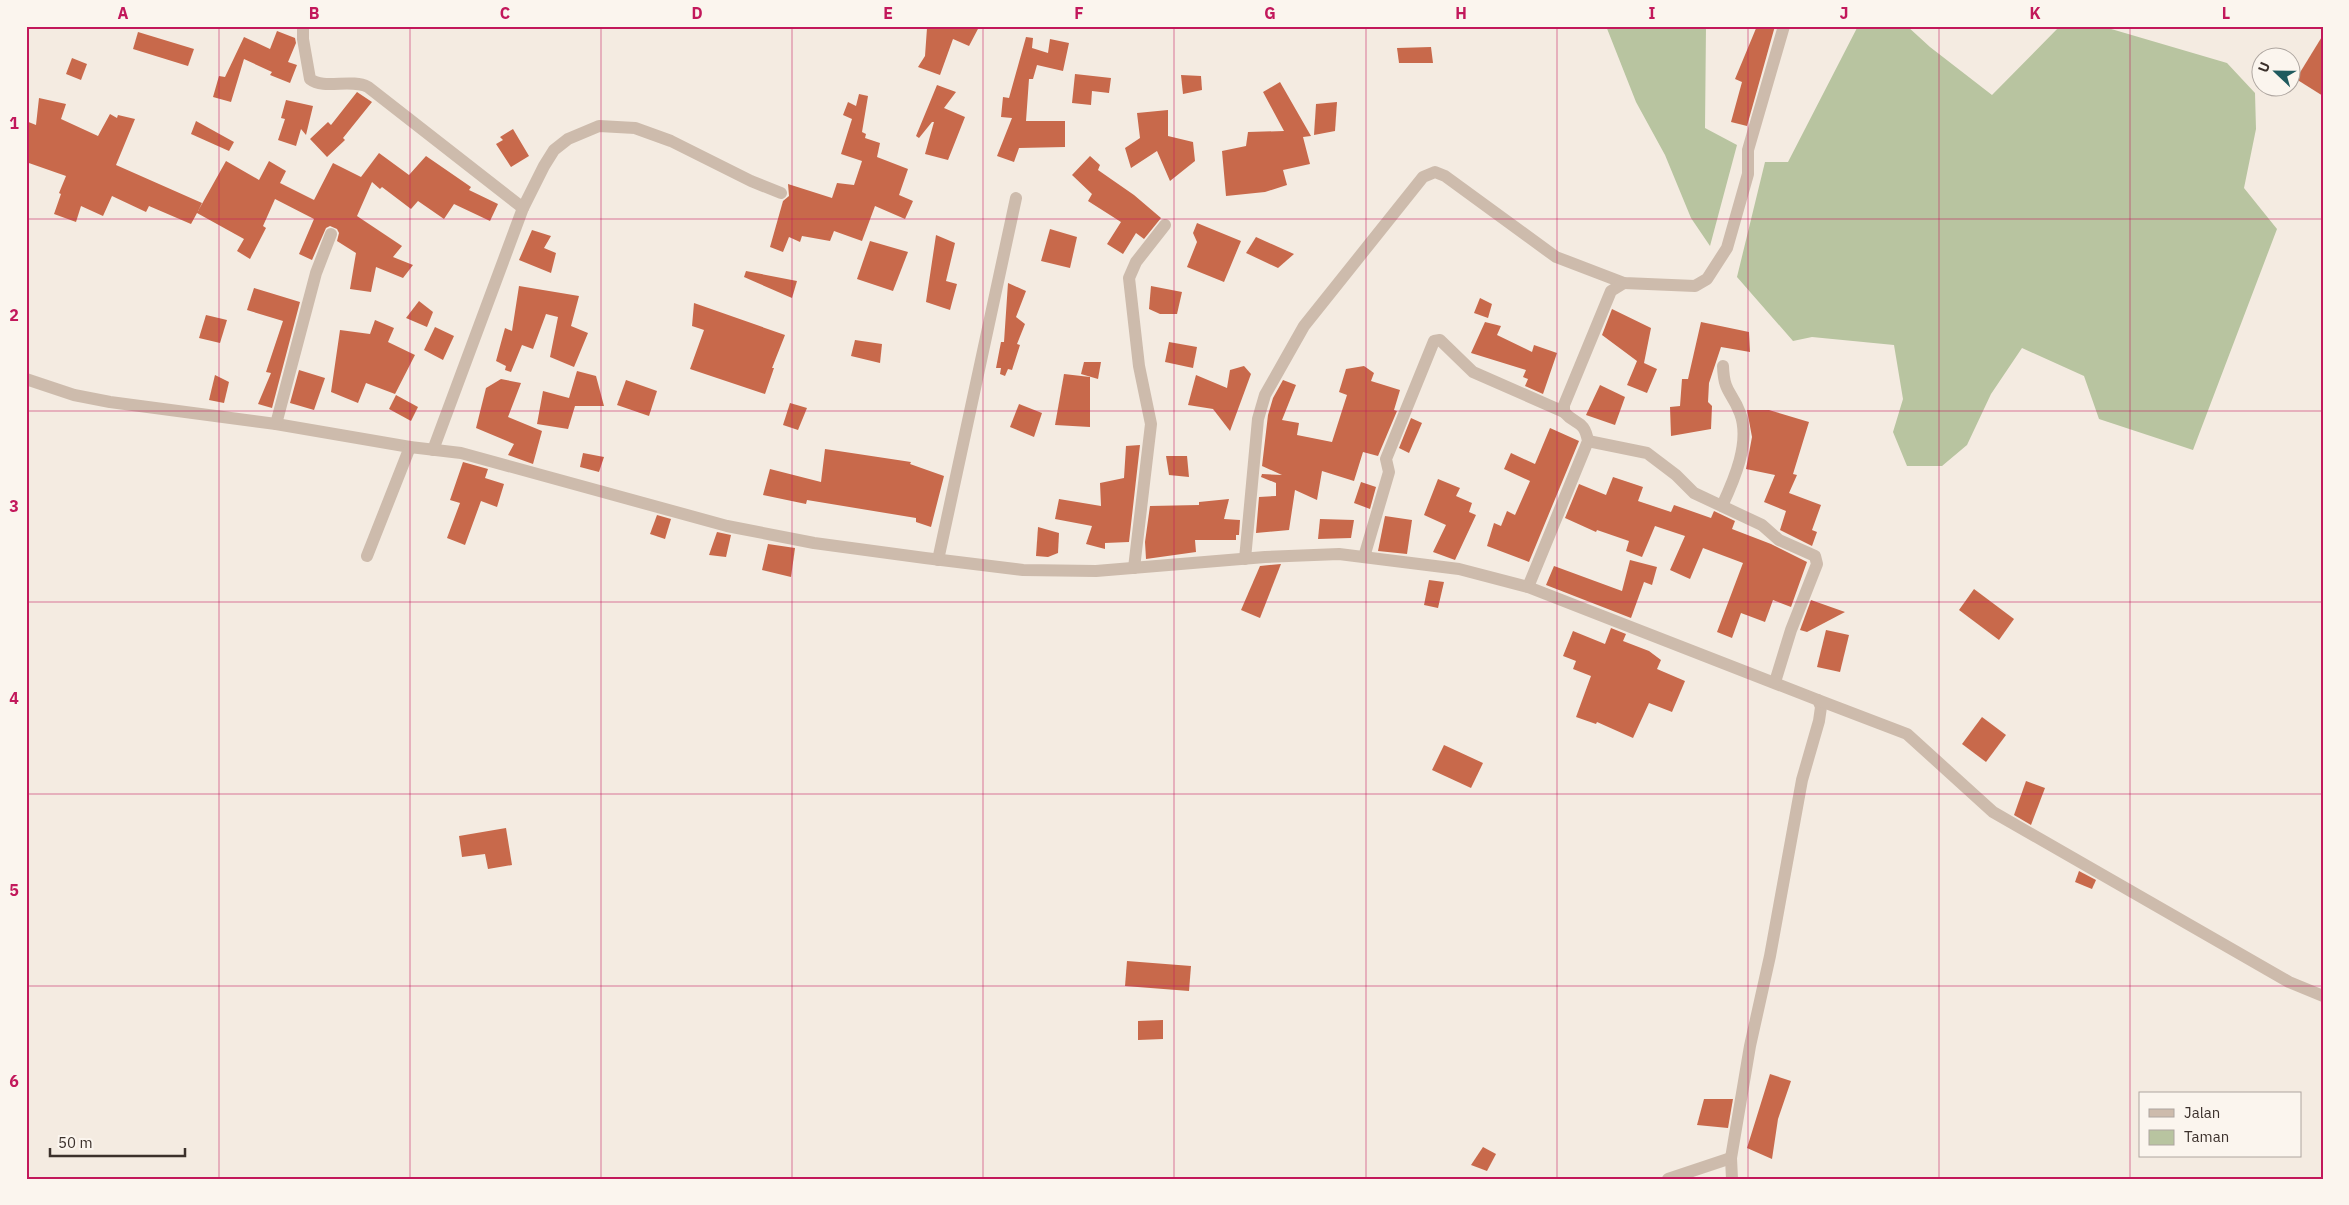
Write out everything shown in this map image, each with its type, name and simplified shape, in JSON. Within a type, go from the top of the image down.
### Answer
[{"type":"street","points":[[303,26],[303,39],[310,79],[318,83],[356,82],[368,87],[523,208]]},
{"type":"street","points":[[1245,559],[1258,419],[1270,385],[1304,326],[1423,177],[1435,172],[1445,176],[1550,253],[1624,283],[1695,286],[1707,279],[1727,248],[1748,174],[1748,150],[1784,26]]},
{"type":"street","points":[[433,450],[523,208],[554,150],[568,139],[599,126],[635,128],[671,140],[750,181],[781,193]]},
{"type":"street","points":[[938,560],[1016,198]]},
{"type":"street","points":[[1134,568],[1151,424],[1139,366],[1129,278],[1136,262],[1165,225]]},
{"type":"street","points":[[276,424],[316,273],[331,234]]},
{"type":"street","points":[[1564,412],[1564,406],[1611,291],[1624,283]]},
{"type":"street","points":[[1364,557],[1389,472],[1386,459],[1434,341],[1440,340],[1477,374],[1564,412],[1568,417],[1582,423],[1586,430],[1588,442],[1528,587]]},
{"type":"street","points":[[1722,506],[1740,460],[1743,439],[1742,418],[1725,387],[1723,366]]},
{"type":"street","points":[[26,379],[74,395],[110,402],[276,424],[410,447],[461,453],[727,526],[814,542],[938,560],[1023,570],[1096,571],[1245,559],[1339,554],[1460,569],[1528,587],[1662,641],[1775,682],[1907,734],[1993,812],[2288,982],[2323,996]]},
{"type":"street","points":[[1588,442],[1647,453],[1676,475],[1694,493],[1762,525],[1779,540],[1808,551],[1817,559],[1791,630],[1775,682]]},
{"type":"street","points":[[367,556],[410,447]]},
{"type":"street","points":[[1732,1179],[1730,1158],[1800,790],[1819,721],[1820,708],[1818,700]]},
{"type":"street","points":[[1668,1179],[1730,1158]]},
{"type":"green space","points":[[1606,26],[1706,26],[1705,128],[1737,145],[1710,246],[1691,218],[1665,155],[1636,102]]},
{"type":"green space","points":[[1858,26],[1907,26],[1930,47],[1992,95],[2060,26],[2101,26],[2227,63],[2252,90],[2252,98],[2255,98],[2256,129],[2244,188],[2277,229],[2193,450],[2099,419],[2084,376],[2022,348],[1991,394],[1967,445],[1942,466],[1907,466],[1893,432],[1903,399],[1894,345],[1812,337],[1793,341],[1737,277],[1765,162],[1788,162]]},
{"type":"building","points":[[1757,26],[1775,26],[1747,126],[1731,122],[1742,82],[1735,79]]},
{"type":"building","points":[[925,27],[979,27],[969,46],[953,39],[940,75],[918,67],[925,56],[927,28]]},
{"type":"building","points":[[277,31],[295,38],[296,43],[288,62],[297,65],[290,83],[270,75],[272,72],[244,59],[231,102],[213,97],[219,76],[225,77],[244,37],[270,49]]},
{"type":"building","points":[[138,32],[194,49],[188,66],[133,49]]},
{"type":"building","points":[[2323,35],[2323,96],[2302,83],[2302,69]]},
{"type":"building","points":[[1026,37],[1033,38],[1032,48],[1048,53],[1050,39],[1069,43],[1063,71],[1037,65],[1033,79],[1029,79],[1026,121],[1065,121],[1065,147],[1019,148],[1014,162],[997,156],[1012,118],[1001,117],[1003,97],[1009,98]]},
{"type":"building","points":[[1431,47],[1433,63],[1399,63],[1397,48]]},
{"type":"building","points":[[72,58],[87,64],[81,80],[66,74]]},
{"type":"building","points":[[1075,74],[1111,78],[1109,93],[1092,91],[1091,105],[1072,103]]},
{"type":"building","points":[[1181,75],[1201,76],[1202,90],[1183,94]]},
{"type":"building","points":[[1280,82],[1311,136],[1303,137],[1310,164],[1283,170],[1287,185],[1265,192],[1226,196],[1222,151],[1246,146],[1248,132],[1284,131],[1263,92]]},
{"type":"building","points":[[937,85],[956,92],[944,108],[965,117],[948,160],[925,154],[934,122],[919,138],[916,136]]},
{"type":"building","points":[[357,92],[372,102],[343,138],[345,140],[327,157],[310,139],[328,122],[331,125]]},
{"type":"building","points":[[859,94],[868,96],[862,132],[866,134],[865,138],[880,143],[877,157],[908,169],[899,195],[913,201],[905,219],[875,206],[862,241],[834,231],[830,241],[802,236],[800,242],[789,237],[783,252],[770,247],[783,201],[789,196],[788,184],[832,198],[837,183],[854,185],[862,161],[841,154],[852,119],[843,115],[848,102],[856,106]]},
{"type":"building","points":[[39,98],[66,104],[61,119],[98,136],[110,114],[117,118],[118,115],[135,119],[116,165],[202,203],[198,211],[226,161],[259,180],[269,161],[286,171],[280,183],[314,200],[333,163],[361,177],[379,153],[409,175],[426,156],[471,187],[469,190],[498,204],[490,221],[454,204],[444,219],[418,201],[411,209],[382,187],[380,189],[372,182],[357,216],[402,246],[393,257],[413,265],[403,278],[376,267],[371,292],[350,289],[356,253],[337,241],[339,233],[337,229],[330,226],[326,228],[312,260],[299,254],[314,219],[275,199],[263,226],[266,228],[250,259],[237,251],[244,239],[197,213],[191,224],[149,206],[146,212],[112,196],[103,216],[81,206],[76,222],[54,214],[61,194],[59,193],[66,176],[26,162],[26,121],[36,125]]},
{"type":"building","points":[[286,100],[313,106],[306,135],[301,129],[296,146],[278,140],[285,119],[281,118]]},
{"type":"building","points":[[1337,102],[1335,131],[1314,135],[1316,104]]},
{"type":"building","points":[[1168,110],[1168,136],[1193,142],[1195,161],[1170,181],[1157,151],[1131,168],[1125,148],[1140,138],[1137,113]]},
{"type":"building","points":[[196,121],[234,142],[229,151],[191,134]]},
{"type":"building","points":[[513,129],[529,156],[511,167],[496,144],[503,140],[500,137]]},
{"type":"building","points":[[1090,156],[1100,165],[1098,170],[1134,195],[1161,218],[1144,239],[1136,233],[1123,254],[1107,244],[1121,222],[1088,201],[1092,194],[1072,175]]},
{"type":"building","points":[[1197,223],[1241,241],[1224,282],[1187,267],[1197,242],[1193,233]]},
{"type":"building","points":[[1050,229],[1077,237],[1070,268],[1041,261]]},
{"type":"building","points":[[532,230],[551,236],[544,248],[556,253],[551,273],[519,260]]},
{"type":"building","points":[[936,235],[955,243],[946,281],[957,284],[950,310],[926,302]]},
{"type":"building","points":[[1256,237],[1294,254],[1278,268],[1246,253]]},
{"type":"building","points":[[870,241],[908,252],[893,291],[857,279]]},
{"type":"building","points":[[746,271],[797,281],[792,298],[744,277]]},
{"type":"building","points":[[1008,283],[1026,291],[1016,317],[1025,324],[1017,344],[1020,345],[1012,370],[1008,369],[1005,376],[1000,374],[1001,368],[996,368],[1001,342],[1004,342]]},
{"type":"building","points":[[519,286],[579,296],[571,326],[588,333],[574,367],[550,357],[558,317],[546,314],[533,349],[522,345],[511,372],[505,370],[506,366],[496,361],[505,328],[512,331]]},
{"type":"building","points":[[1151,286],[1182,292],[1177,314],[1160,314],[1149,309]]},
{"type":"building","points":[[254,288],[300,302],[272,408],[258,404],[271,373],[266,372],[283,321],[247,310]]},
{"type":"building","points":[[1480,298],[1492,304],[1488,318],[1474,313]]},
{"type":"building","points":[[419,301],[433,312],[427,327],[406,318]]},
{"type":"building","points":[[694,303],[785,335],[772,368],[774,368],[765,394],[690,369],[704,330],[692,326]]},
{"type":"building","points":[[1612,309],[1651,328],[1644,363],[1657,369],[1647,393],[1627,385],[1637,361],[1602,335]]},
{"type":"building","points":[[206,315],[227,320],[220,343],[199,338]]},
{"type":"building","points":[[375,320],[394,328],[388,342],[415,355],[395,394],[366,383],[358,403],[331,392],[340,330],[370,334]]},
{"type":"building","points":[[1485,322],[1501,326],[1497,335],[1532,352],[1534,345],[1557,353],[1543,394],[1525,386],[1528,379],[1523,377],[1526,370],[1471,353]]},
{"type":"building","points":[[1701,322],[1749,332],[1750,352],[1721,347],[1709,383],[1708,402],[1712,406],[1711,429],[1671,436],[1670,407],[1680,406],[1682,379],[1688,379]]},
{"type":"building","points":[[435,327],[454,336],[443,360],[424,350]]},
{"type":"building","points":[[855,340],[882,344],[880,363],[851,356]]},
{"type":"building","points":[[1169,342],[1197,347],[1193,368],[1165,362]]},
{"type":"building","points":[[1084,362],[1101,362],[1098,379],[1081,374]]},
{"type":"building","points":[[1244,366],[1251,374],[1230,431],[1213,409],[1188,405],[1196,375],[1227,388],[1230,370]]},
{"type":"building","points":[[1364,366],[1374,373],[1371,381],[1400,390],[1394,410],[1397,411],[1378,456],[1363,452],[1354,481],[1322,471],[1317,500],[1295,490],[1289,530],[1256,533],[1259,497],[1276,496],[1276,483],[1261,477],[1262,474],[1282,475],[1262,466],[1268,415],[1273,398],[1283,380],[1296,385],[1282,420],[1299,423],[1297,435],[1332,442],[1347,395],[1339,392],[1346,369]]},
{"type":"building","points":[[299,370],[325,378],[314,410],[290,403]]},
{"type":"building","points":[[577,371],[596,376],[604,406],[575,406],[568,429],[537,424],[543,391],[569,398]]},
{"type":"building","points":[[1064,374],[1090,377],[1090,427],[1055,425]]},
{"type":"building","points":[[215,375],[229,382],[224,403],[209,400]]},
{"type":"building","points":[[501,379],[521,383],[508,417],[542,431],[533,464],[508,455],[514,444],[476,428],[486,388]]},
{"type":"building","points":[[626,380],[657,391],[649,416],[617,405]]},
{"type":"building","points":[[1600,385],[1625,397],[1615,425],[1586,415]]},
{"type":"building","points":[[396,395],[418,407],[411,421],[389,409]]},
{"type":"building","points":[[790,403],[807,408],[798,430],[783,425]]},
{"type":"building","points":[[1019,404],[1042,413],[1034,437],[1010,427]]},
{"type":"building","points":[[1747,410],[1769,410],[1809,422],[1793,474],[1797,475],[1789,493],[1821,505],[1812,530],[1817,532],[1812,546],[1780,530],[1786,511],[1764,502],[1775,475],[1746,469],[1752,437]]},
{"type":"building","points":[[1411,418],[1422,423],[1409,453],[1399,448]]},
{"type":"building","points":[[1550,428],[1579,441],[1529,562],[1487,546],[1494,523],[1501,526],[1507,511],[1515,515],[1530,481],[1504,469],[1511,453],[1535,464]]},
{"type":"building","points":[[1140,445],[1129,542],[1105,543],[1105,549],[1086,544],[1092,526],[1055,519],[1059,499],[1101,506],[1100,483],[1124,478],[1126,446]]},
{"type":"building","points":[[825,449],[911,462],[910,464],[944,476],[931,527],[916,522],[916,518],[807,500],[806,504],[763,495],[770,469],[821,482]]},
{"type":"building","points":[[583,453],[604,457],[599,472],[580,467]]},
{"type":"building","points":[[1166,456],[1187,456],[1189,477],[1169,475]]},
{"type":"building","points":[[463,462],[488,469],[485,478],[504,484],[497,507],[481,501],[465,545],[447,538],[460,503],[450,500]]},
{"type":"building","points":[[1613,477],[1643,487],[1638,501],[1671,512],[1674,505],[1711,518],[1714,511],[1735,521],[1732,529],[1771,544],[1807,562],[1791,607],[1773,600],[1765,622],[1741,613],[1732,638],[1717,632],[1743,563],[1703,548],[1690,579],[1670,570],[1685,536],[1655,526],[1642,557],[1626,551],[1629,541],[1597,530],[1596,532],[1565,518],[1579,484],[1606,495]]},
{"type":"building","points":[[1438,479],[1460,488],[1456,496],[1472,503],[1469,512],[1476,515],[1455,560],[1433,552],[1446,525],[1424,515]]},
{"type":"building","points":[[1361,482],[1376,487],[1370,509],[1354,503]]},
{"type":"building","points":[[1229,499],[1224,519],[1240,520],[1239,535],[1236,535],[1236,540],[1195,540],[1196,552],[1146,559],[1145,542],[1150,506],[1199,505],[1199,502]]},
{"type":"building","points":[[657,515],[671,519],[665,539],[650,534]]},
{"type":"building","points":[[1385,516],[1412,520],[1407,554],[1378,551]]},
{"type":"building","points":[[1320,519],[1354,520],[1351,538],[1318,539]]},
{"type":"building","points":[[1038,527],[1059,533],[1058,553],[1048,557],[1036,556]]},
{"type":"building","points":[[717,532],[731,535],[726,557],[709,555]]},
{"type":"building","points":[[768,544],[795,548],[791,577],[762,570]]},
{"type":"building","points":[[1630,560],[1657,567],[1652,585],[1644,582],[1631,618],[1546,585],[1554,566],[1622,591]]},
{"type":"building","points":[[1281,564],[1260,618],[1241,610],[1260,566]]},
{"type":"building","points":[[1429,580],[1444,582],[1438,608],[1424,605]]},
{"type":"building","points":[[1974,589],[2014,619],[1999,640],[1959,610]]},
{"type":"building","points":[[1811,600],[1845,612],[1807,632],[1800,630]]},
{"type":"building","points":[[1611,628],[1626,634],[1623,641],[1649,651],[1661,660],[1657,669],[1685,681],[1672,712],[1649,703],[1633,738],[1597,722],[1596,724],[1576,717],[1591,676],[1573,669],[1576,661],[1563,656],[1573,631],[1605,644]]},
{"type":"building","points":[[1826,630],[1849,635],[1840,672],[1817,667]]},
{"type":"building","points":[[1982,717],[2006,735],[1986,762],[1962,744]]},
{"type":"building","points":[[1444,745],[1483,763],[1471,788],[1432,770]]},
{"type":"building","points":[[2026,781],[2045,788],[2031,825],[2014,815]]},
{"type":"building","points":[[506,828],[512,865],[488,869],[485,854],[462,857],[459,836]]},
{"type":"building","points":[[2079,871],[2096,880],[2092,889],[2075,882]]},
{"type":"building","points":[[1127,961],[1191,966],[1189,991],[1125,986]]},
{"type":"building","points":[[1163,1020],[1163,1039],[1138,1040],[1138,1021]]},
{"type":"building","points":[[1770,1074],[1791,1081],[1778,1119],[1772,1159],[1747,1148]]},
{"type":"building","points":[[1704,1099],[1733,1099],[1728,1128],[1697,1125]]},
{"type":"building","points":[[1483,1147],[1496,1154],[1487,1171],[1471,1165]]}]
